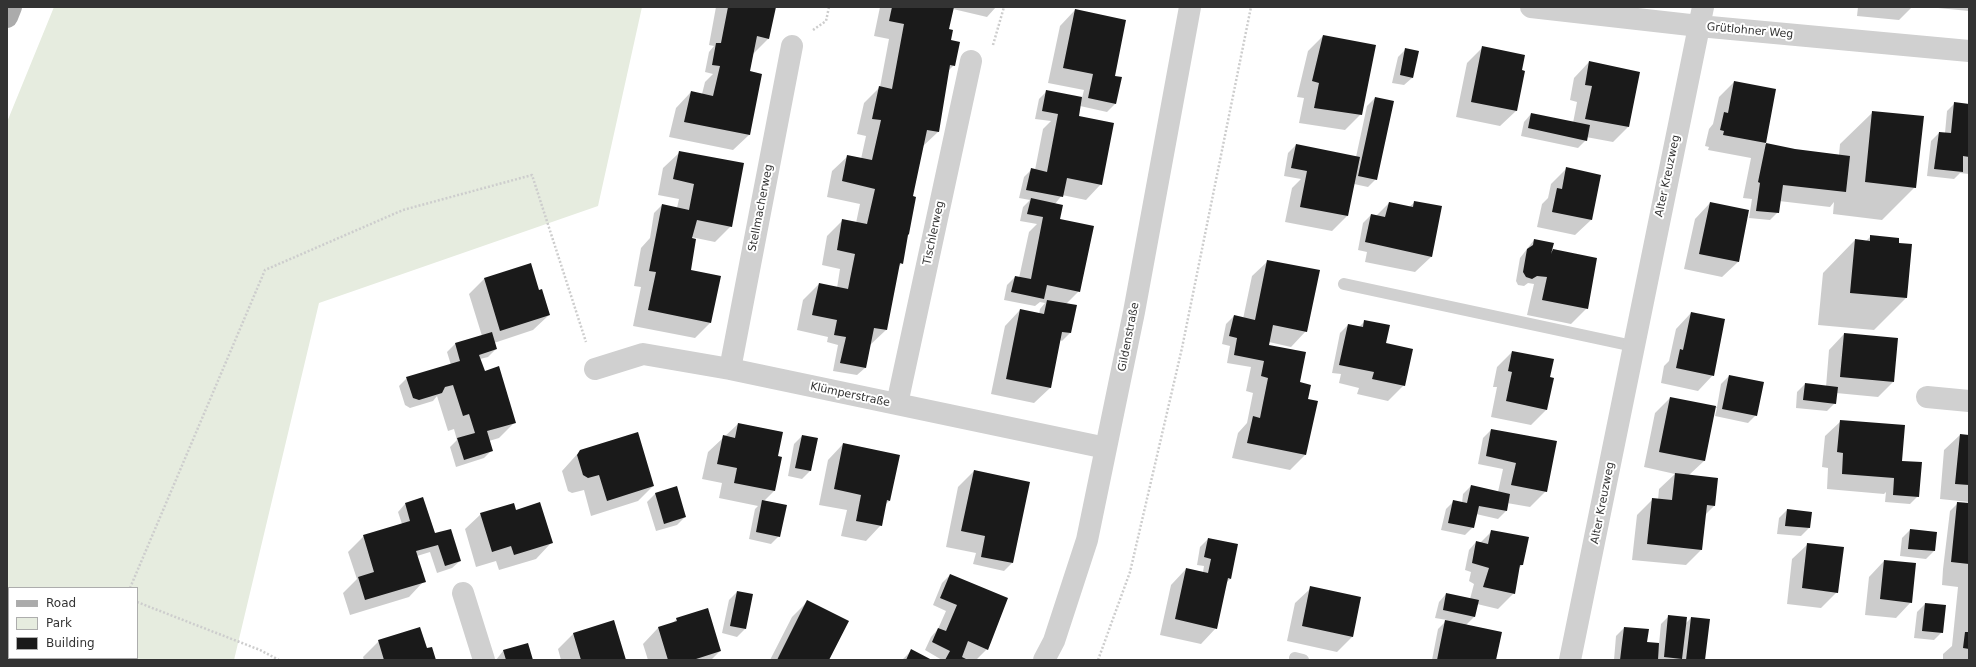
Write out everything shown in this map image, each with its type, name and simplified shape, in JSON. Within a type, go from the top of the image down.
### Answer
[{"type":"main road","points":[[7,17],[11,7]]},
{"type":"street","name":"Gildenstraße","points":[[1044,660],[1054,641],[1087,540],[1134,312],[1190,7]]},
{"type":"street","name":"Grütlohner Weg","points":[[1531,7],[1701,17],[1969,51]]},
{"type":"street","name":"Alter Kreuzweg","points":[[1570,660],[1701,17]]},
{"type":"street","name":"Stellmacherweg","points":[[730,370],[792,46]]},
{"type":"street","name":"Tischlerweg","points":[[897,404],[971,62]]},
{"type":"street","name":"Klümperstraße","points":[[595,369],[643,354],[730,370],[1106,448]]},
{"type":"street","points":[[1927,398],[1969,401]]},
{"type":"street","points":[[463,593],[484,660]]},
{"type":"lane","points":[[1344,284],[1634,346]]},
{"type":"path","points":[[971,62],[991,50],[1004,7]]},
{"type":"path","points":[[1098,660],[1130,572],[1182,348],[1251,7]]},
{"type":"path","points":[[130,587],[266,270],[403,210],[532,175],[595,369]]},
{"type":"path","points":[[138,602],[260,650],[279,660]]},
{"type":"green space","points":[[54,7],[642,7],[598,206],[319,303],[234,660],[7,660],[7,122]]},
{"type":"building","points":[[728,7],[776,7],[769,39],[757,36],[750,71],[762,74],[750,135],[684,122],[691,91],[713,96],[720,66],[712,65],[716,43],[721,43]]},
{"type":"building","points":[[892,7],[954,7],[949,29],[953,30],[951,40],[960,42],[955,66],[950,65],[939,132],[927,130],[913,196],[916,197],[903,264],[900,263],[887,330],[874,328],[866,368],[840,363],[846,337],[834,335],[837,320],[812,315],[819,283],[848,289],[855,254],[837,250],[842,219],[867,224],[875,189],[842,181],[847,155],[872,160],[881,120],[872,119],[879,86],[892,89],[904,24],[889,21]]},
{"type":"building","points":[[1075,9],[1126,20],[1115,76],[1122,77],[1116,104],[1088,98],[1093,74],[1063,68]]},
{"type":"building","points":[[1323,35],[1376,45],[1362,115],[1314,108],[1319,83],[1312,81]]},
{"type":"building","points":[[1482,46],[1525,55],[1522,70],[1525,71],[1517,111],[1471,102]]},
{"type":"building","points":[[1405,48],[1419,51],[1413,78],[1400,75]]},
{"type":"building","points":[[1589,61],[1640,72],[1629,127],[1585,119],[1592,86],[1585,85]]},
{"type":"building","points":[[1734,81],[1776,89],[1766,143],[1723,135],[1724,131],[1720,130],[1724,112],[1728,113]]},
{"type":"building","points":[[1046,90],[1082,97],[1079,116],[1114,123],[1102,185],[1067,178],[1063,197],[1026,190],[1031,168],[1047,172],[1058,114],[1042,111]]},
{"type":"building","points":[[1375,97],[1394,101],[1377,180],[1358,176]]},
{"type":"building","points":[[1954,102],[1969,104],[1969,157],[1963,156],[1963,172],[1934,169],[1939,132],[1951,133]]},
{"type":"building","points":[[1872,111],[1924,116],[1916,188],[1865,182]]},
{"type":"building","points":[[1531,113],[1590,125],[1587,141],[1528,128]]},
{"type":"building","points":[[1766,143],[1795,149],[1850,156],[1846,192],[1783,185],[1779,213],[1756,211],[1760,183],[1758,182]]},
{"type":"building","points":[[1296,144],[1360,157],[1348,216],[1300,207],[1307,171],[1291,168]]},
{"type":"building","points":[[679,151],[744,163],[732,227],[697,220],[692,238],[696,239],[691,270],[721,276],[711,323],[648,310],[656,272],[649,271],[662,204],[689,210],[694,184],[673,179]]},
{"type":"building","points":[[1566,167],[1601,175],[1592,220],[1552,212],[1557,188],[1562,189]]},
{"type":"building","points":[[1031,198],[1063,205],[1060,219],[1094,226],[1080,292],[1047,285],[1044,299],[1011,292],[1015,276],[1031,279],[1043,217],[1027,214]]},
{"type":"building","points":[[1414,201],[1442,206],[1432,257],[1365,242],[1371,214],[1385,217],[1389,202],[1413,207]]},
{"type":"building","points":[[1710,202],[1749,210],[1739,262],[1699,254]]},
{"type":"building","points":[[1870,235],[1899,238],[1899,243],[1912,244],[1907,298],[1850,293],[1855,239],[1870,241]]},
{"type":"building","points":[[1534,239],[1554,243],[1551,254],[1553,249],[1597,258],[1588,309],[1542,300],[1547,277],[1537,276],[1532,279],[1526,277],[1523,272],[1527,249],[1533,245]]},
{"type":"building","points":[[1267,260],[1320,270],[1307,332],[1273,325],[1269,345],[1306,352],[1300,382],[1311,385],[1308,399],[1318,401],[1306,455],[1247,443],[1253,416],[1260,418],[1268,378],[1261,376],[1264,361],[1234,355],[1237,338],[1229,336],[1234,315],[1255,320]]},
{"type":"building","points":[[531,263],[539,290],[542,289],[550,315],[500,331],[484,278]]},
{"type":"building","points":[[1047,300],[1077,305],[1071,333],[1062,332],[1051,388],[1006,379],[1020,309],[1044,314]]},
{"type":"building","points":[[1691,312],[1725,319],[1714,376],[1676,368],[1680,349],[1683,350]]},
{"type":"building","points":[[1364,320],[1390,325],[1386,343],[1413,349],[1405,386],[1372,379],[1374,372],[1339,365],[1348,324],[1363,327]]},
{"type":"building","points":[[492,332],[497,349],[479,355],[485,371],[499,366],[516,423],[487,431],[493,451],[464,460],[457,438],[475,433],[469,414],[463,416],[453,385],[445,387],[442,393],[419,400],[413,398],[406,377],[460,361],[455,343]]},
{"type":"building","points":[[1844,333],[1898,338],[1894,382],[1840,377]]},
{"type":"building","points":[[1512,351],[1554,359],[1550,377],[1554,378],[1547,410],[1506,401],[1512,372],[1508,371]]},
{"type":"building","points":[[1729,375],[1764,382],[1757,416],[1722,409]]},
{"type":"building","points":[[1805,383],[1838,387],[1836,404],[1803,400]]},
{"type":"building","points":[[1670,397],[1716,406],[1705,461],[1659,452]]},
{"type":"building","points":[[1840,420],[1905,425],[1902,461],[1922,462],[1919,497],[1893,495],[1894,478],[1842,474],[1843,453],[1837,452]]},
{"type":"building","points":[[738,423],[783,432],[778,456],[782,457],[775,491],[734,483],[737,468],[717,464],[723,435],[735,438]]},
{"type":"building","points":[[1491,429],[1557,441],[1547,492],[1511,485],[1516,463],[1486,456]]},
{"type":"building","points":[[638,432],[654,486],[607,501],[599,475],[588,478],[583,475],[577,455],[580,450]]},
{"type":"building","points":[[1960,434],[1969,435],[1969,485],[1955,484]]},
{"type":"building","points":[[802,435],[818,438],[811,471],[795,468]]},
{"type":"building","points":[[843,443],[900,455],[890,501],[887,500],[882,526],[856,521],[861,495],[834,489]]},
{"type":"building","points":[[974,470],[1030,482],[1013,563],[981,557],[985,536],[961,531]]},
{"type":"building","points":[[1675,473],[1718,478],[1715,506],[1707,505],[1702,550],[1647,544],[1652,498],[1672,500]]},
{"type":"building","points":[[1471,485],[1510,494],[1507,511],[1479,506],[1474,528],[1448,523],[1453,500],[1467,503]]},
{"type":"building","points":[[677,486],[686,517],[664,524],[655,493]]},
{"type":"building","points":[[423,497],[435,533],[451,529],[461,561],[445,566],[438,545],[416,551],[426,582],[365,600],[358,577],[374,572],[363,535],[410,521],[405,503]]},
{"type":"building","points":[[762,500],[787,505],[780,537],[756,532]]},
{"type":"building","points":[[540,502],[553,543],[514,555],[511,546],[492,552],[480,513],[514,503],[516,510]]},
{"type":"building","points":[[1957,502],[1969,503],[1969,564],[1951,562]]},
{"type":"building","points":[[1787,509],[1812,512],[1810,528],[1785,526]]},
{"type":"building","points":[[1910,529],[1937,532],[1935,551],[1908,549]]},
{"type":"building","points":[[1491,530],[1529,537],[1523,565],[1520,565],[1515,594],[1483,587],[1489,568],[1472,563],[1476,541],[1488,544]]},
{"type":"building","points":[[1208,538],[1238,544],[1231,579],[1228,578],[1217,629],[1175,619],[1186,568],[1208,573],[1211,559],[1204,557]]},
{"type":"building","points":[[1807,543],[1844,547],[1838,593],[1802,588]]},
{"type":"building","points":[[1884,560],[1916,563],[1912,603],[1880,599]]},
{"type":"building","points":[[950,574],[1008,598],[988,650],[968,641],[962,657],[968,660],[945,660],[950,651],[932,642],[938,628],[946,631],[957,605],[940,598]]},
{"type":"building","points":[[1310,586],[1361,597],[1353,637],[1302,626]]},
{"type":"building","points":[[737,591],[753,594],[746,629],[730,626]]},
{"type":"building","points":[[1446,593],[1479,600],[1475,617],[1443,610]]},
{"type":"building","points":[[807,600],[849,621],[829,660],[777,660]]},
{"type":"building","points":[[1925,603],[1946,605],[1943,633],[1922,631]]},
{"type":"building","points":[[708,608],[721,651],[693,660],[668,660],[658,627],[677,621],[676,618]]},
{"type":"building","points":[[1668,615],[1687,617],[1682,659],[1664,657]]},
{"type":"building","points":[[1691,617],[1710,619],[1705,660],[1686,660]]},
{"type":"building","points":[[614,620],[626,660],[581,660],[573,633]]},
{"type":"building","points":[[1445,620],[1502,632],[1496,660],[1437,660]]},
{"type":"building","points":[[420,627],[427,648],[432,647],[436,660],[384,660],[378,640]]},
{"type":"building","points":[[1624,627],[1649,629],[1647,642],[1659,643],[1658,660],[1620,660]]},
{"type":"building","points":[[1965,632],[1969,632],[1969,649],[1963,648]]},
{"type":"building","points":[[528,643],[533,660],[506,660],[503,650]]},
{"type":"building","points":[[911,649],[932,660],[906,660]]}]
